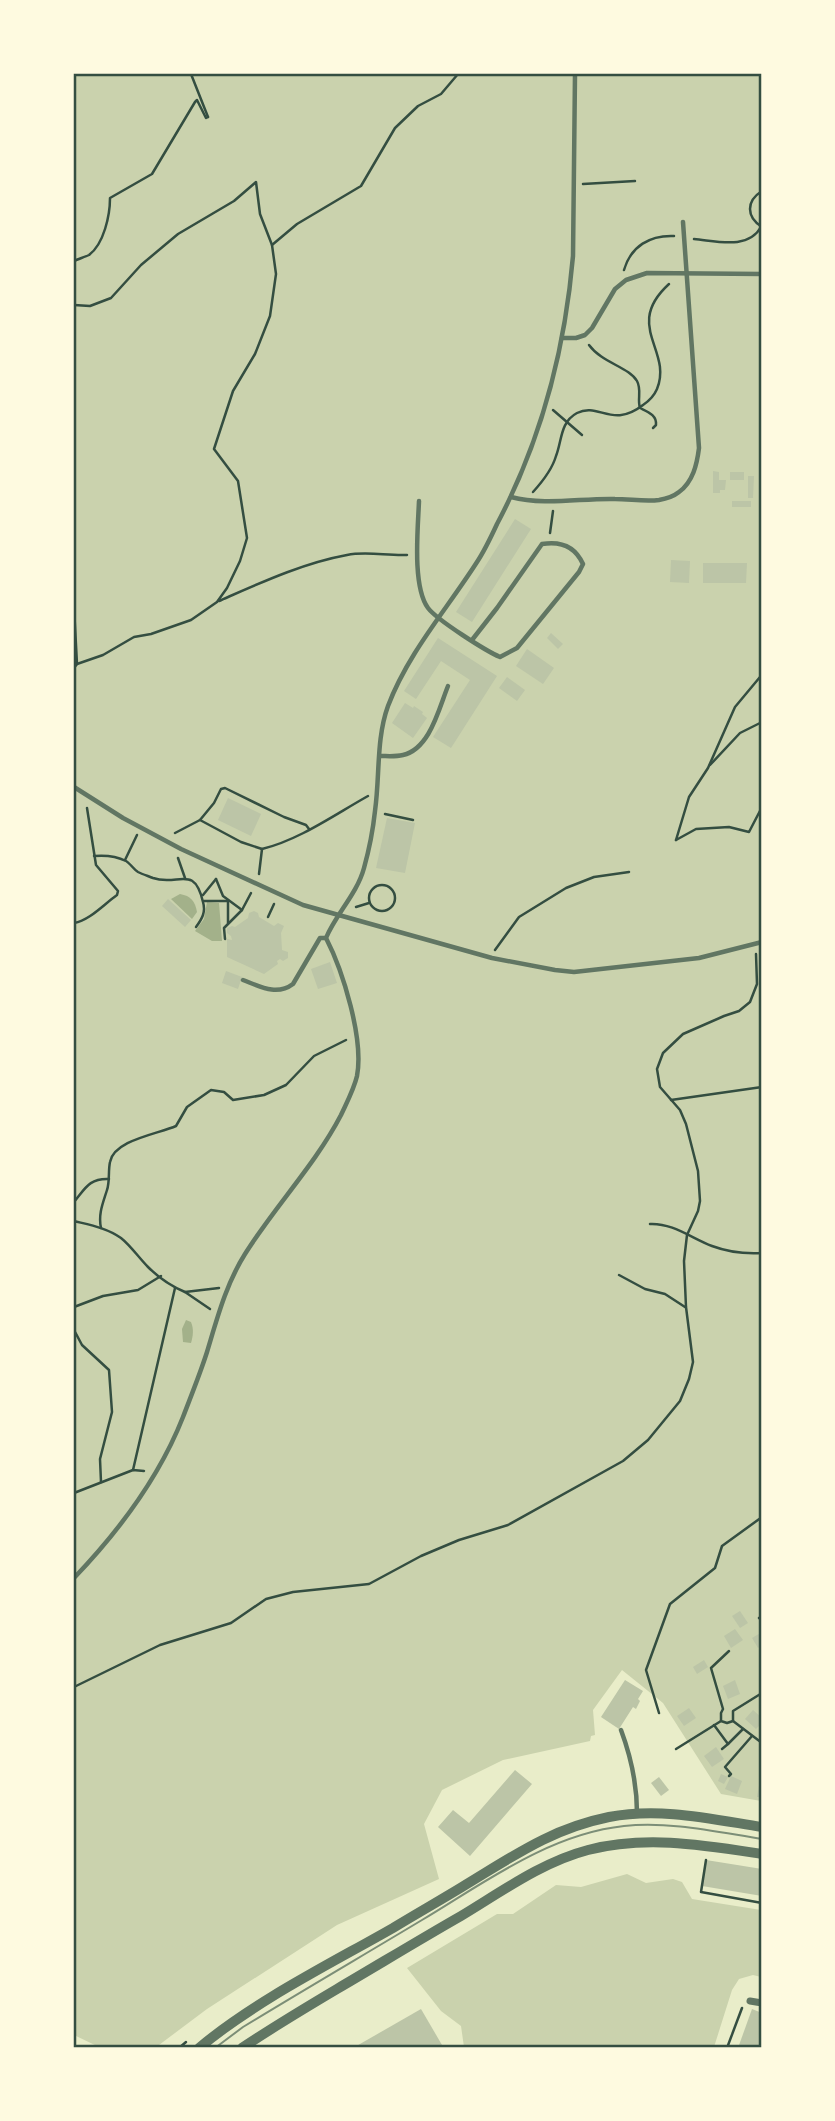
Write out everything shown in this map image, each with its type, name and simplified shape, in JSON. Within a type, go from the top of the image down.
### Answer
[{"type":"street","points":[[200,2048],[237,2020],[548,1836],[578,1825],[637,1814],[682,1815],[761,1827]]},
{"type":"street","points":[[242,2048],[461,1915],[568,1857],[588,1850],[626,1843],[651,1842],[761,1854]]},
{"type":"street","points":[[750,2001],[761,2003]]},
{"type":"lane","points":[[326,938],[363,871],[375,813],[382,730],[388,706],[402,675],[479,560],[511,497],[546,404],[568,313],[573,256],[575,74]]},
{"type":"lane","points":[[511,497],[554,501],[659,500],[681,491],[692,478],[699,448],[683,222]]},
{"type":"lane","points":[[562,338],[585,335],[615,289],[626,280],[647,273],[761,274]]},
{"type":"lane","points":[[419,501],[417,554],[420,588],[428,609],[486,651],[500,657],[517,648],[583,564],[579,555],[566,545],[555,542],[542,544],[472,640]]},
{"type":"lane","points":[[380,756],[405,755],[415,749],[432,726],[448,685]]},
{"type":"lane","points":[[74,787],[142,829],[279,895],[337,916],[492,958],[574,972],[699,958],[761,942]]},
{"type":"lane","points":[[243,980],[275,991],[286,989],[293,984],[320,938],[326,938]]},
{"type":"lane","points":[[74,1578],[143,1495],[158,1470],[182,1419],[218,1315],[244,1255],[331,1134],[348,1100],[358,1072],[356,1036],[344,986],[326,938]]},
{"type":"lane","points":[[621,1730],[633,1768],[638,1799],[637,1814]]},
{"type":"path","points":[[74,261],[91,254],[101,239],[107,226],[110,198],[152,174],[195,102],[198,100],[206,118],[208,117],[191,74]]},
{"type":"path","points":[[272,245],[297,224],[361,186],[395,128],[418,106],[441,94],[458,74]]},
{"type":"path","points":[[573,184],[635,181]]},
{"type":"path","points":[[74,305],[90,306],[111,298],[141,265],[178,234],[234,201],[256,182],[260,214],[272,245],[276,274],[270,316],[255,354],[233,391],[214,449],[237,481],[247,538],[240,561],[217,603]]},
{"type":"path","points":[[761,191],[754,197],[750,208],[752,219],[761,227]]},
{"type":"path","points":[[527,500],[544,481],[551,468],[567,421],[577,413],[587,410],[617,416],[629,414],[654,396],[660,375],[649,331],[651,309],[670,283],[687,281]]},
{"type":"path","points":[[585,335],[589,346],[597,355],[636,378],[640,393],[638,403],[640,408],[656,419],[653,428]]},
{"type":"path","points":[[546,404],[582,435]]},
{"type":"path","points":[[549,543],[554,501]]},
{"type":"path","points":[[74,668],[77,664],[103,655],[134,637],[191,620],[217,603],[301,567],[347,555],[417,554]]},
{"type":"path","points":[[74,607],[77,664]]},
{"type":"path","points":[[760,677],[736,707],[708,768],[689,797],[676,840],[696,829],[729,827],[749,832],[761,807]]},
{"type":"path","points":[[708,768],[740,733],[761,722]]},
{"type":"path","points":[[169,843],[177,831],[200,820],[221,789],[225,788],[306,825],[309,829]]},
{"type":"path","points":[[200,820],[241,842],[262,849],[309,829],[377,791]]},
{"type":"path","points":[[74,923],[94,914],[117,895],[118,891],[96,865],[87,807],[91,799]]},
{"type":"path","points":[[375,813],[413,820]]},
{"type":"path","points":[[125,860],[134,838],[142,829]]},
{"type":"path","points":[[181,849],[178,860],[185,878]]},
{"type":"path","points":[[225,939],[224,928],[242,910],[256,884],[262,849]]},
{"type":"path","points":[[94,856],[110,855],[125,860],[137,872],[158,880],[193,880],[198,885],[205,909],[202,920],[196,927]]},
{"type":"path","points":[[492,958],[519,917],[575,884],[594,877],[629,872]]},
{"type":"path","points":[[203,901],[202,896],[216,879]]},
{"type":"path","points":[[219,883],[223,896],[242,910]]},
{"type":"path","points":[[379,886],[388,887],[395,897],[393,906],[385,911],[376,910],[369,900],[371,891],[379,886]]},
{"type":"path","points":[[268,917],[279,895]]},
{"type":"path","points":[[203,901],[228,901]]},
{"type":"path","points":[[228,901],[228,924]]},
{"type":"path","points":[[74,1687],[160,1645],[223,1626],[275,1595],[369,1584],[421,1556],[459,1540],[508,1525],[623,1461],[648,1440],[680,1401],[689,1379],[692,1362],[684,1261],[687,1235],[698,1211],[700,1186],[694,1150],[686,1125],[680,1110],[660,1087],[657,1069],[663,1053],[683,1034],[739,1012],[750,1002],[757,984],[757,958],[753,944]]},
{"type":"path","points":[[100,1228],[100,1210],[109,1178],[110,1161],[118,1149],[176,1126],[187,1107],[205,1094],[217,1090],[233,1100],[264,1095],[286,1085],[314,1056],[356,1036]]},
{"type":"path","points":[[671,1100],[761,1087]]},
{"type":"path","points":[[74,1202],[92,1181],[109,1178]]},
{"type":"path","points":[[74,1221],[100,1228],[124,1240],[150,1269],[218,1315]]},
{"type":"path","points":[[650,1224],[665,1223],[715,1247],[748,1254],[761,1253]]},
{"type":"path","points":[[619,1275],[645,1289],[665,1294],[686,1307]]},
{"type":"path","points":[[74,1307],[103,1296],[138,1290],[161,1276]]},
{"type":"path","points":[[186,1292],[229,1287]]},
{"type":"path","points":[[133,1470],[175,1288]]},
{"type":"path","points":[[74,1330],[82,1345],[109,1370],[112,1412],[100,1459],[101,1482]]},
{"type":"path","points":[[74,1493],[133,1470],[158,1470]]},
{"type":"path","points":[[659,1713],[646,1670],[670,1604],[715,1568],[722,1546],[761,1517]]},
{"type":"path","points":[[722,1721],[723,1709],[711,1668],[729,1651]]},
{"type":"path","points":[[723,1709],[733,1711],[761,1693]]},
{"type":"path","points":[[733,1711],[733,1721]]},
{"type":"path","points":[[676,1749],[722,1721],[733,1721]]},
{"type":"path","points":[[733,1721],[761,1743]]},
{"type":"path","points":[[714,1725],[728,1744]]},
{"type":"path","points":[[722,1749],[743,1729]]},
{"type":"path","points":[[729,1776],[731,1774],[725,1767],[752,1736]]},
{"type":"path","points":[[706,1858],[701,1892],[761,1903]]},
{"type":"path","points":[[727,2048],[742,2008],[750,2001]]},
{"type":"shaded area","points":[[74,74],[762,74],[761,1801],[721,1794],[663,1703],[622,1670],[593,1710],[595,1735],[591,1736],[590,1741],[503,1760],[442,1790],[424,1824],[439,1879],[337,1925],[207,2009],[155,2048],[99,2047],[74,2035]]},
{"type":"shaded area","points":[[180,894],[190,898],[195,905],[197,912],[192,919],[171,899]]},
{"type":"shaded area","points":[[207,902],[219,903],[222,941],[212,941],[195,931],[204,919]]},
{"type":"shaded area","points":[[186,1320],[191,1322],[193,1327],[191,1343],[183,1342],[182,1329]]},
{"type":"shaded area","points":[[627,1874],[646,1883],[673,1879],[682,1882],[692,1899],[761,1910],[761,1977],[753,1975],[739,1979],[732,1990],[714,2047],[464,2047],[461,2026],[441,2011],[407,1968],[497,1914],[513,1914],[556,1885],[581,1887]]},
{"type":"building","points":[[713,471],[719,472],[719,480],[726,480],[725,490],[720,490],[720,493],[713,493]]},
{"type":"building","points":[[730,472],[744,472],[744,480],[730,480]]},
{"type":"building","points":[[748,476],[754,476],[753,498],[748,498]]},
{"type":"building","points":[[732,501],[751,501],[751,507],[732,507]]},
{"type":"building","points":[[515,519],[531,529],[472,622],[456,612]]},
{"type":"building","points":[[671,560],[690,561],[689,583],[670,582]]},
{"type":"building","points":[[703,563],[747,563],[746,583],[703,583]]},
{"type":"building","points":[[551,633],[563,644],[558,649],[547,638]]},
{"type":"building","points":[[438,638],[497,676],[451,748],[433,737],[470,680],[441,661],[416,699],[404,691]]},
{"type":"building","points":[[527,649],[554,668],[543,684],[516,666]]},
{"type":"building","points":[[507,677],[525,690],[517,701],[499,688]]},
{"type":"building","points":[[405,703],[423,712],[427,718],[413,738],[392,723]]},
{"type":"building","points":[[228,798],[261,814],[251,836],[218,820]]},
{"type":"building","points":[[387,818],[415,823],[405,873],[376,868]]},
{"type":"building","points":[[168,899],[191,920],[185,927],[162,906]]},
{"type":"building","points":[[254,911],[274,926],[278,923],[284,926],[281,933],[282,950],[288,952],[288,958],[277,961],[278,964],[264,974],[227,957],[227,939],[232,940],[227,928],[235,927]]},
{"type":"building","points":[[330,962],[337,983],[318,989],[311,969]]},
{"type":"building","points":[[226,971],[242,977],[238,989],[222,983]]},
{"type":"building","points":[[740,1611],[748,1623],[740,1628],[732,1616]]},
{"type":"building","points":[[735,1629],[743,1640],[731,1648],[724,1636]]},
{"type":"building","points":[[762,1632],[762,1645],[758,1648],[752,1638]]},
{"type":"building","points":[[704,1660],[708,1667],[697,1674],[693,1667]]},
{"type":"building","points":[[625,1680],[643,1691],[636,1709],[633,1707],[619,1729],[601,1717]]},
{"type":"building","points":[[735,1680],[740,1694],[728,1699],[723,1686]]},
{"type":"building","points":[[689,1708],[696,1718],[684,1726],[677,1716]]},
{"type":"building","points":[[753,1710],[762,1718],[762,1723],[756,1729],[745,1719]]},
{"type":"building","points":[[716,1747],[724,1759],[712,1767],[704,1756]]},
{"type":"building","points":[[515,1770],[532,1784],[470,1856],[438,1827],[453,1810],[469,1823]]},
{"type":"building","points":[[721,1774],[728,1777],[724,1784],[718,1781]]},
{"type":"building","points":[[731,1776],[742,1781],[737,1794],[725,1789]]},
{"type":"building","points":[[659,1777],[669,1790],[661,1796],[651,1783]]},
{"type":"building","points":[[760,1780],[762,1797],[757,1797]]},
{"type":"building","points":[[706,1860],[762,1869],[762,1896],[702,1886]]},
{"type":"building","points":[[421,2009],[442,2045],[438,2048],[353,2048]]},
{"type":"building","points":[[752,2009],[762,2013],[762,2048],[738,2048]]},
{"type":"tram line","points":[[215,2048],[243,2027],[493,1876],[570,1839],[596,1831],[641,1825],[693,1828],[762,1839]]}]
